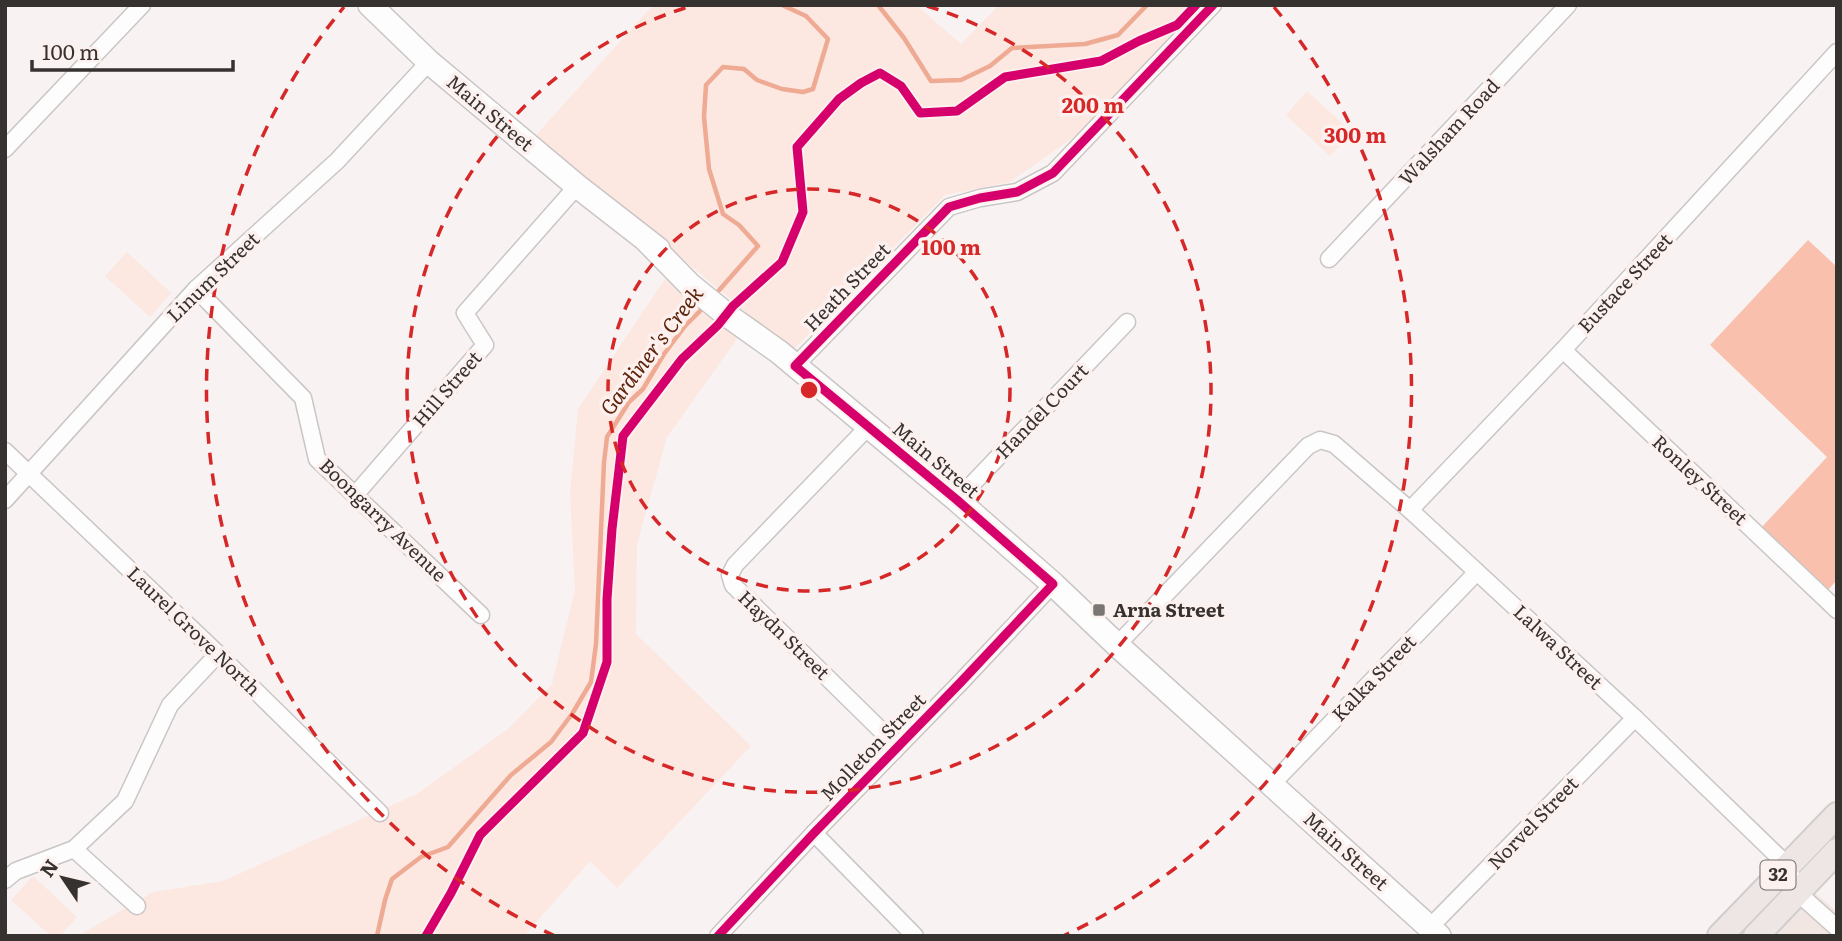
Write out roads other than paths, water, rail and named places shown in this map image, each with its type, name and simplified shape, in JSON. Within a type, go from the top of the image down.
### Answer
[{"type":"main road","name":"32","points":[[1720,936],[1837,815]]},
{"type":"main road","name":"32","points":[[1756,936],[1837,851]]},
{"type":"street","points":[[5,149],[142,5]]},
{"type":"street","name":"Main Street","points":[[370,5],[429,62],[577,186],[647,241],[693,272],[716,299],[1053,583],[1117,645],[1435,932]]},
{"type":"street","name":"Heath Street","points":[[787,359],[949,207],[980,198],[1017,192],[1053,173],[1213,5]]},
{"type":"street","name":"Walsham Road","points":[[1329,259],[1568,5]]},
{"type":"street","name":"Eustace Street","points":[[1410,510],[1563,351],[1837,52]]},
{"type":"street","name":"Linum Street","points":[[5,500],[196,289],[337,161],[429,62]]},
{"type":"street","name":"Hill Street","points":[[355,495],[485,345],[465,313],[577,186]]},
{"type":"street","name":"Boongarry Avenue","points":[[196,289],[303,398],[317,459],[481,615]]},
{"type":"street","name":"Handel Court","points":[[957,500],[1127,322]]},
{"type":"street","name":"Ronley Street","points":[[1563,351],[1837,610]]},
{"type":"street","name":"Haydn Street","points":[[868,426],[735,565],[730,575],[733,585],[897,747]]},
{"type":"street","name":"Lalwa Street","points":[[1117,645],[1308,446],[1320,440],[1334,444],[1410,510],[1635,718],[1788,866]]},
{"type":"street","name":"Laurel Grove North","points":[[5,451],[380,813]]},
{"type":"street","name":"Kalka Street","points":[[1272,784],[1477,572]]},
{"type":"street","name":"Molleton Street","points":[[718,936],[1053,583]]},
{"type":"street","points":[[5,880],[16,871],[74,849],[125,801],[170,705],[218,654]]},
{"type":"street","name":"Norvel Street","points":[[1435,932],[1635,718]]},
{"type":"street","points":[[814,833],[915,936]]},
{"type":"street","points":[[74,849],[137,906]]},
{"type":"street","points":[[1788,866],[1798,893],[1837,928]]},
{"type":"waterway","name":"Gardiner's Creek","points":[[714,296],[758,246],[739,225],[723,214],[709,169],[704,117],[706,85],[723,67],[744,69],[757,80],[782,89],[803,92],[813,89],[828,39],[806,16],[782,5]]},
{"type":"waterway","name":"Gardiner's Creek","points":[[878,5],[904,38],[931,81],[961,80],[990,66],[1012,48],[1085,44],[1118,35],[1147,5]]},
{"type":"waterway","name":"Gardiner's Creek","points":[[377,936],[392,879],[421,857],[448,847],[511,775],[551,742],[591,682],[596,644],[607,437],[629,402],[643,389],[664,354],[685,326],[706,305]]},
{"type":"place","name":"Arna Street","points":[[1099,610]]}]
